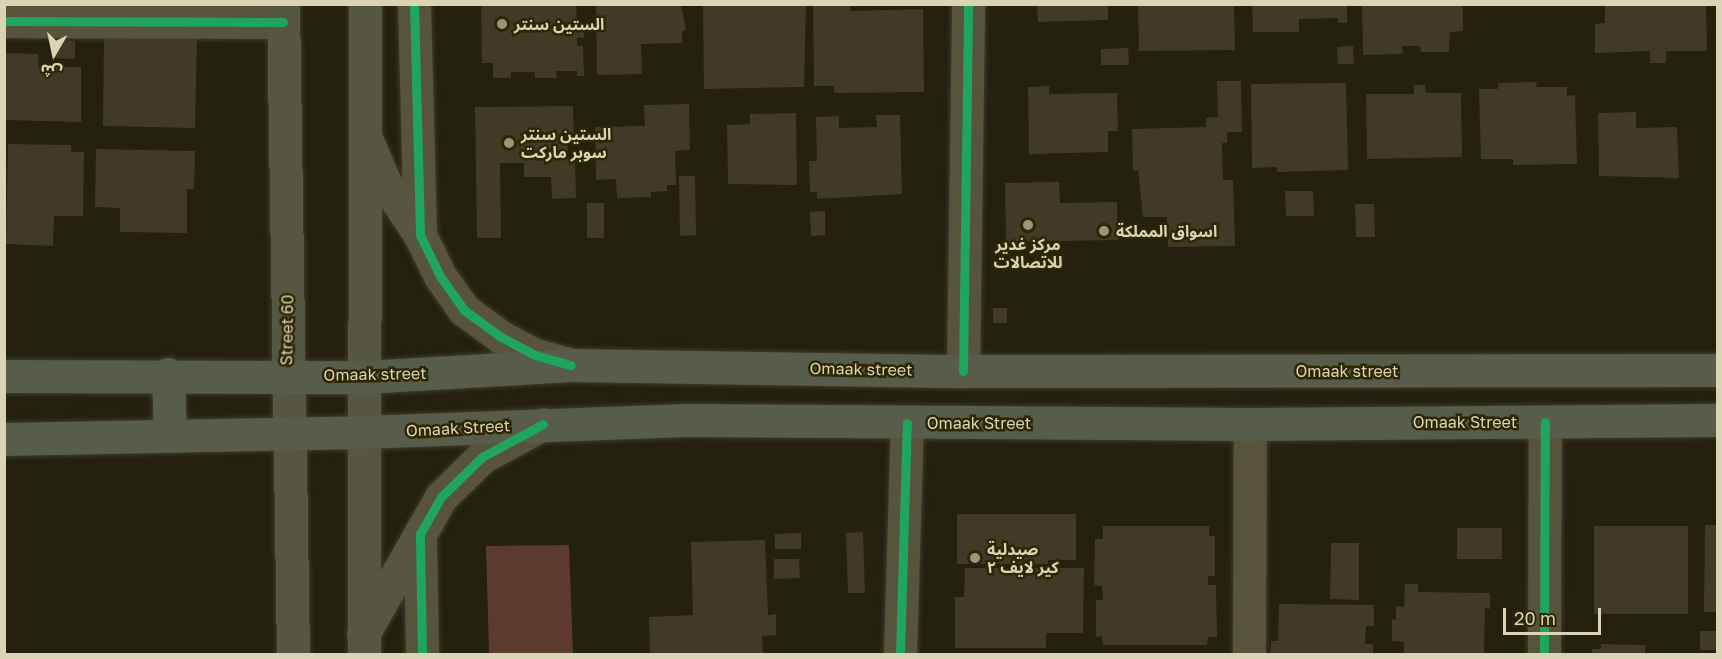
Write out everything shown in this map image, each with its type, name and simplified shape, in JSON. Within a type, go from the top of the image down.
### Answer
[{"type":"main road","points":[[363,645],[365,4]]},
{"type":"main road","name":"Street 60","points":[[283,13],[286,374],[293,654]]},
{"type":"main road","points":[[363,131],[384,181],[420,235]]},
{"type":"main road","name":"Omaak street","points":[[4,376],[286,374],[364,377],[571,365],[963,371],[1718,370]]},
{"type":"main road","points":[[168,374],[170,436]]},
{"type":"main road","name":"Omaak Street","points":[[4,439],[362,432],[687,420],[1250,424],[1718,420]]},
{"type":"main road","points":[[363,645],[420,534]]},
{"type":"street","points":[[414,4],[420,235],[440,276],[464,310],[501,337],[536,355],[571,365]]},
{"type":"street","points":[[963,371],[968,4]]},
{"type":"street","points":[[4,21],[283,13]]},
{"type":"street","points":[[1544,654],[1545,422]]},
{"type":"street","points":[[900,654],[907,423]]},
{"type":"street","points":[[422,654],[420,534],[441,497],[482,457],[543,424]]},
{"type":"street","points":[[1249,654],[1250,424]]},
{"type":"shaded area","points":[[569,545],[573,654],[489,654],[486,546]]},
{"type":"building","points":[[481,4],[576,4],[577,25],[584,24],[584,38],[577,38],[577,46],[583,46],[584,76],[577,76],[577,71],[556,71],[557,78],[535,78],[535,72],[511,72],[511,78],[493,78],[493,63],[482,63]]},
{"type":"building","points":[[806,4],[804,87],[704,89],[703,5]]},
{"type":"building","points":[[813,4],[850,4],[850,11],[923,9],[924,92],[834,93],[834,86],[814,86]]},
{"type":"building","points":[[1037,4],[1108,4],[1108,20],[1038,22]]},
{"type":"building","points":[[1138,4],[1234,4],[1235,50],[1139,51]]},
{"type":"building","points":[[1252,4],[1347,4],[1347,23],[1338,23],[1338,18],[1299,19],[1299,32],[1253,32]]},
{"type":"building","points":[[1362,4],[1463,5],[1463,31],[1450,32],[1449,52],[1421,52],[1420,46],[1402,46],[1403,54],[1363,55]]},
{"type":"building","points":[[1605,4],[1706,4],[1707,51],[1666,51],[1666,63],[1650,63],[1650,51],[1595,53],[1595,24],[1605,23]]},
{"type":"building","points":[[596,5],[681,5],[686,30],[682,31],[682,43],[641,44],[642,74],[597,75]]},
{"type":"building","points":[[104,32],[197,34],[195,128],[103,126]]},
{"type":"building","points":[[55,40],[75,41],[75,59],[54,58]]},
{"type":"building","points":[[1353,46],[1354,64],[1338,64],[1337,47]]},
{"type":"building","points":[[1128,48],[1129,65],[1101,65],[1101,49]]},
{"type":"building","points":[[4,53],[38,54],[39,67],[81,67],[81,122],[4,120]]},
{"type":"building","points":[[1217,81],[1241,81],[1242,132],[1227,132],[1227,143],[1222,143],[1223,180],[1233,180],[1235,246],[1168,247],[1167,217],[1143,217],[1138,170],[1133,170],[1132,129],[1206,127],[1206,118],[1218,117]]},
{"type":"building","points":[[1537,82],[1536,87],[1567,87],[1567,96],[1575,95],[1577,164],[1513,165],[1513,159],[1481,159],[1479,89],[1498,89],[1498,83]]},
{"type":"building","points":[[1346,83],[1348,170],[1277,172],[1277,167],[1252,168],[1251,84]]},
{"type":"building","points":[[1414,85],[1425,85],[1426,93],[1461,93],[1462,157],[1367,159],[1366,94],[1414,94]]},
{"type":"building","points":[[1049,86],[1049,94],[1117,93],[1118,131],[1108,131],[1108,152],[1029,154],[1028,87]]},
{"type":"building","points":[[689,104],[690,150],[675,151],[676,185],[667,185],[667,191],[651,192],[651,197],[617,198],[616,179],[596,180],[595,127],[645,126],[644,105]]},
{"type":"building","points":[[573,106],[574,137],[567,137],[568,157],[575,157],[576,198],[552,199],[551,177],[524,177],[524,163],[500,163],[501,238],[477,238],[475,107]]},
{"type":"building","points":[[1636,112],[1636,128],[1677,127],[1679,178],[1599,176],[1598,113]]},
{"type":"building","points":[[796,113],[797,185],[728,184],[727,125],[750,124],[750,114]]},
{"type":"building","points":[[876,115],[900,115],[902,194],[817,199],[817,192],[810,192],[809,161],[817,161],[816,117],[839,116],[839,128],[877,127]]},
{"type":"building","points":[[8,144],[71,145],[71,152],[84,152],[83,216],[54,216],[53,246],[6,244]]},
{"type":"building","points":[[96,149],[195,151],[194,189],[187,189],[187,233],[120,232],[120,208],[95,207]]},
{"type":"building","points":[[679,176],[695,176],[696,235],[680,236]]},
{"type":"building","points":[[1059,182],[1060,203],[1117,202],[1118,240],[1006,242],[1005,183]]},
{"type":"building","points":[[1285,191],[1313,191],[1314,216],[1286,216]]},
{"type":"building","points":[[587,203],[604,203],[604,238],[587,238]]},
{"type":"building","points":[[1355,204],[1374,204],[1375,237],[1356,237]]},
{"type":"building","points":[[825,211],[825,235],[811,236],[810,212]]},
{"type":"building","points":[[993,308],[1007,308],[1007,323],[993,323]]},
{"type":"building","points":[[957,514],[1076,514],[1076,560],[1048,560],[1048,564],[957,564]]},
{"type":"building","points":[[1705,525],[1718,525],[1718,612],[1704,612]]},
{"type":"building","points":[[1103,526],[1209,526],[1209,536],[1215,536],[1215,576],[1208,576],[1208,585],[1216,585],[1217,637],[1208,637],[1207,645],[1103,645],[1102,636],[1096,637],[1096,600],[1103,600],[1102,586],[1094,585],[1095,539],[1103,539]]},
{"type":"building","points":[[1594,526],[1688,526],[1688,614],[1594,614]]},
{"type":"building","points":[[1457,528],[1502,528],[1502,559],[1457,559]]},
{"type":"building","points":[[863,532],[865,593],[848,593],[846,533]]},
{"type":"building","points":[[801,533],[801,549],[775,549],[775,534]]},
{"type":"building","points":[[765,540],[768,615],[776,614],[776,635],[762,636],[763,654],[650,654],[649,617],[693,615],[691,542]]},
{"type":"building","points":[[1331,543],[1359,543],[1359,600],[1330,599]]},
{"type":"building","points":[[774,559],[799,559],[800,578],[774,579]]},
{"type":"building","points":[[965,568],[1084,568],[1083,633],[1046,633],[1046,648],[955,648],[955,597],[964,597]]},
{"type":"building","points":[[1405,584],[1418,584],[1418,592],[1490,593],[1490,609],[1485,608],[1484,654],[1404,654],[1404,642],[1392,641],[1392,619],[1396,620],[1396,606],[1404,607]]},
{"type":"building","points":[[1279,604],[1374,605],[1374,626],[1366,626],[1365,644],[1373,644],[1373,654],[1270,654],[1271,641],[1278,641]]},
{"type":"building","points":[[1700,631],[1718,631],[1718,650],[1700,650]]},
{"type":"building","points":[[1601,644],[1645,645],[1645,654],[1592,654],[1592,649],[1601,649]]},
{"type":"cycle path","points":[[414,4],[420,235],[440,276],[464,310],[501,337],[535,355],[571,365]]},
{"type":"cycle path","points":[[963,371],[968,4]]},
{"type":"cycle path","points":[[4,21],[283,22]]},
{"type":"cycle path","points":[[1544,654],[1545,422]]},
{"type":"cycle path","points":[[900,654],[907,423]]},
{"type":"cycle path","points":[[422,654],[420,534],[441,497],[482,457],[543,424]]},
{"type":"place","name":"الستين سنتر","points":[[502,24]]},
{"type":"place","name":"الستين سنتر سوبر ماركت","points":[[509,143]]},
{"type":"place","name":"مركز غدير للاتصالات","points":[[1028,225]]},
{"type":"place","name":"اسواق المملكة","points":[[1104,231]]},
{"type":"place","name":"صيدلية كير لايف ٢","points":[[975,558]]}]
